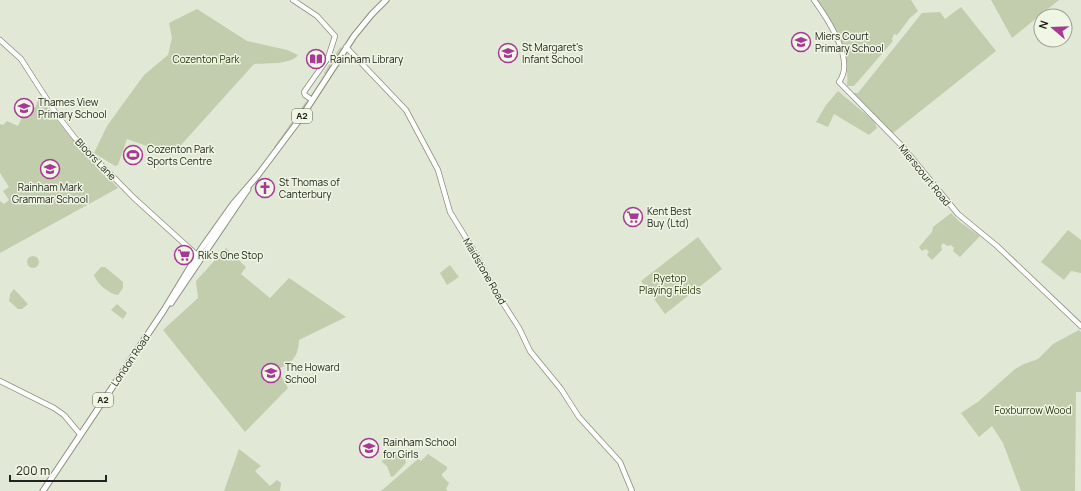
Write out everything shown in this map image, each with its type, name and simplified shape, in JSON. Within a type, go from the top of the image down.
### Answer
[{"type":"main road","name":"A2","points":[[346,47],[372,14],[386,0]]},
{"type":"main road","name":"London Road","points":[[43,491],[165,309],[233,204],[253,181],[294,127],[346,47]]},
{"type":"street","points":[[293,0],[317,16],[335,36],[328,58],[304,92],[305,95],[312,100]]},
{"type":"street","name":"Mierscourt Road","points":[[814,0],[834,30],[839,44],[844,69],[839,82],[902,146],[954,211],[997,246],[1081,326]]},
{"type":"street","name":"Bloors Lane","points":[[0,40],[23,62],[57,115],[75,138],[134,198],[199,257]]},
{"type":"street","name":"Maidstone Road","points":[[346,47],[406,110],[438,170],[450,212],[477,256],[490,283],[519,328],[530,351],[561,389],[579,417],[620,462],[632,491]]},
{"type":"street","points":[[0,381],[54,408],[64,415],[80,434]]},
{"type":"green space","points":[[817,0],[911,0],[918,11],[910,18],[897,35],[894,34],[892,39],[893,41],[854,86],[847,86],[844,52],[830,20]]},
{"type":"green space","points":[[991,0],[1059,0],[1049,8],[1033,8],[1033,21],[1012,38]]},
{"type":"green space","points":[[961,7],[996,51],[893,133],[853,93],[858,93],[922,13],[940,12],[945,19]]},
{"type":"green space","name":"Cozenton Park","points":[[197,9],[247,41],[287,50],[298,55],[295,58],[284,62],[254,64],[172,155],[127,139],[118,165],[115,166],[94,153],[107,126],[144,75],[168,55],[172,38],[169,23]]},
{"type":"green space","points":[[340,47],[342,48],[325,74],[324,73]]},
{"type":"green space","points":[[838,91],[874,121],[877,128],[869,135],[834,114],[828,127],[816,122],[826,105]]},
{"type":"green space","name":"Rainham Mark Grammar School","points":[[40,96],[67,133],[118,188],[0,253],[0,201],[4,204],[9,200],[3,191],[9,187],[0,173],[0,124],[3,125],[7,121],[18,126],[28,104],[35,108]]},
{"type":"green space","points":[[307,100],[303,111],[275,148],[274,147]]},
{"type":"green space","points":[[951,213],[960,222],[980,236],[960,257],[953,251],[954,248],[951,245],[947,246],[943,243],[941,246],[942,250],[932,260],[927,255],[929,252],[926,249],[922,251],[919,247],[932,232],[933,227]]},
{"type":"green space","points":[[1068,230],[1081,240],[1081,273],[1071,271],[1064,280],[1041,262]]},
{"type":"green space","name":"Ryetop Playing Fields","points":[[698,237],[722,269],[665,314],[641,281]]},
{"type":"green space","points":[[226,248],[246,267],[241,274],[270,298],[289,278],[346,317],[299,340],[298,351],[293,359],[286,365],[277,369],[288,388],[245,432],[163,330],[198,298],[196,281]]},
{"type":"green space","points":[[31,256],[35,256],[39,262],[35,268],[31,268],[27,264],[27,260]]},
{"type":"green space","points":[[450,265],[459,277],[447,285],[440,273]]},
{"type":"green space","points":[[101,267],[105,267],[123,282],[123,288],[118,295],[107,291],[94,275]]},
{"type":"green space","points":[[14,289],[28,304],[22,309],[18,309],[9,301],[10,294]]},
{"type":"green space","points":[[117,304],[127,313],[123,319],[111,310]]},
{"type":"green space","name":"Foxburrow Wood","points":[[1079,330],[1081,332],[1081,392],[1076,392],[1075,491],[1021,491],[1003,443],[992,426],[979,437],[961,413],[979,401],[1015,369],[1038,359],[1053,344]]},
{"type":"green space","points":[[239,449],[261,466],[255,471],[270,486],[277,480],[281,483],[280,491],[224,491]]},
{"type":"green space","points":[[394,451],[405,459],[406,463],[394,476],[391,477],[387,466],[382,462],[384,458]]},
{"type":"green space","points":[[428,454],[447,467],[442,476],[449,483],[446,489],[448,491],[381,491],[418,459],[421,461]]},
{"type":"place","name":"Miers Court Primary School","points":[[801,42]]},
{"type":"place","name":"St Margaret's Infant School","points":[[508,53]]},
{"type":"place","name":"Rainham Library","points":[[316,59]]},
{"type":"place","name":"Thames View Primary School","points":[[24,108]]},
{"type":"place","name":"Cozenton Park Sports Centre","points":[[133,155]]},
{"type":"place","name":"Rainham Mark Grammar School","points":[[50,169]]},
{"type":"place","name":"St Thomas of Canterbury","points":[[265,188]]},
{"type":"place","name":"Kent Best Buy (Ltd)","points":[[633,217]]},
{"type":"place","name":"Rik's One Stop","points":[[184,255]]},
{"type":"place","name":"The Howard School","points":[[271,373]]},
{"type":"place","name":"Rainham School for Girls","points":[[369,448]]}]
